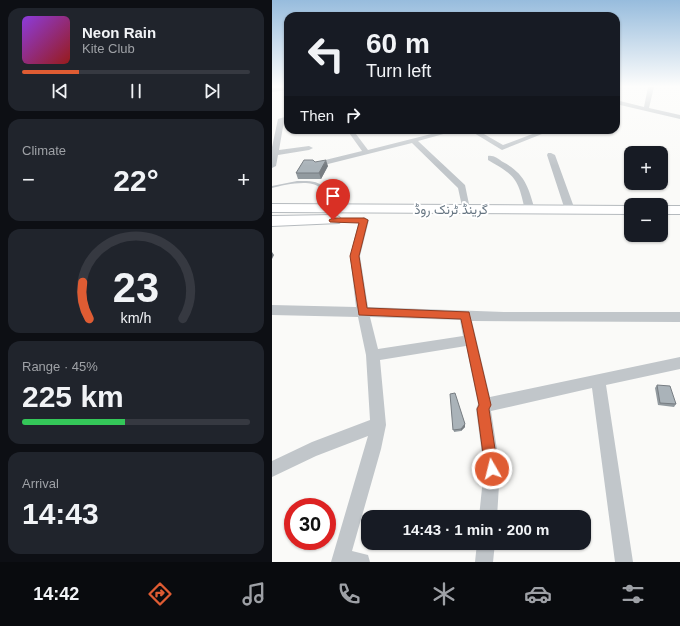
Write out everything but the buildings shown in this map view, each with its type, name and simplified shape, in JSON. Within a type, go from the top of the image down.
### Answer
[{"type":"main road","name":"گرینڈ ٹرنک روڈ","points":[[272,208],[624,210]]},
{"type":"main road","name":"گرینڈ ٹرنک روڈ","points":[[272,221],[624,221]]},
{"type":"street","points":[[664,113],[680,117]]},
{"type":"street","points":[[272,166],[275,139],[284,117]]},
{"type":"street","points":[[353,134],[366,152]]},
{"type":"street","points":[[320,164],[438,134]]},
{"type":"street","points":[[479,134],[502,148],[536,134]]},
{"type":"street","points":[[414,141],[462,187],[466,209]]},
{"type":"street","points":[[274,153],[309,148]]},
{"type":"street","points":[[551,155],[570,210]]},
{"type":"street","points":[[491,158],[515,172],[520,177],[530,210]]},
{"type":"street","points":[[362,562],[340,561],[373,449],[378,425],[373,356],[363,312],[355,256],[364,220]]},
{"type":"street","points":[[272,310],[465,315],[680,317]]},
{"type":"street","points":[[465,315],[485,405],[483,409],[492,469],[489,510]]},
{"type":"street","points":[[373,356],[471,340]]},
{"type":"street","points":[[485,405],[680,362]]},
{"type":"street","points":[[598,380],[624,562]]},
{"type":"street","points":[[272,469],[312,450],[378,425]]},
{"type":"street","points":[[484,562],[485,550]]},
{"type":"lane","points":[[272,187],[288,183],[317,183],[322,187],[333,208]]},
{"type":"route","points":[[333,220],[364,220],[355,256],[363,312],[465,315],[485,405],[483,409],[492,469]]}]
